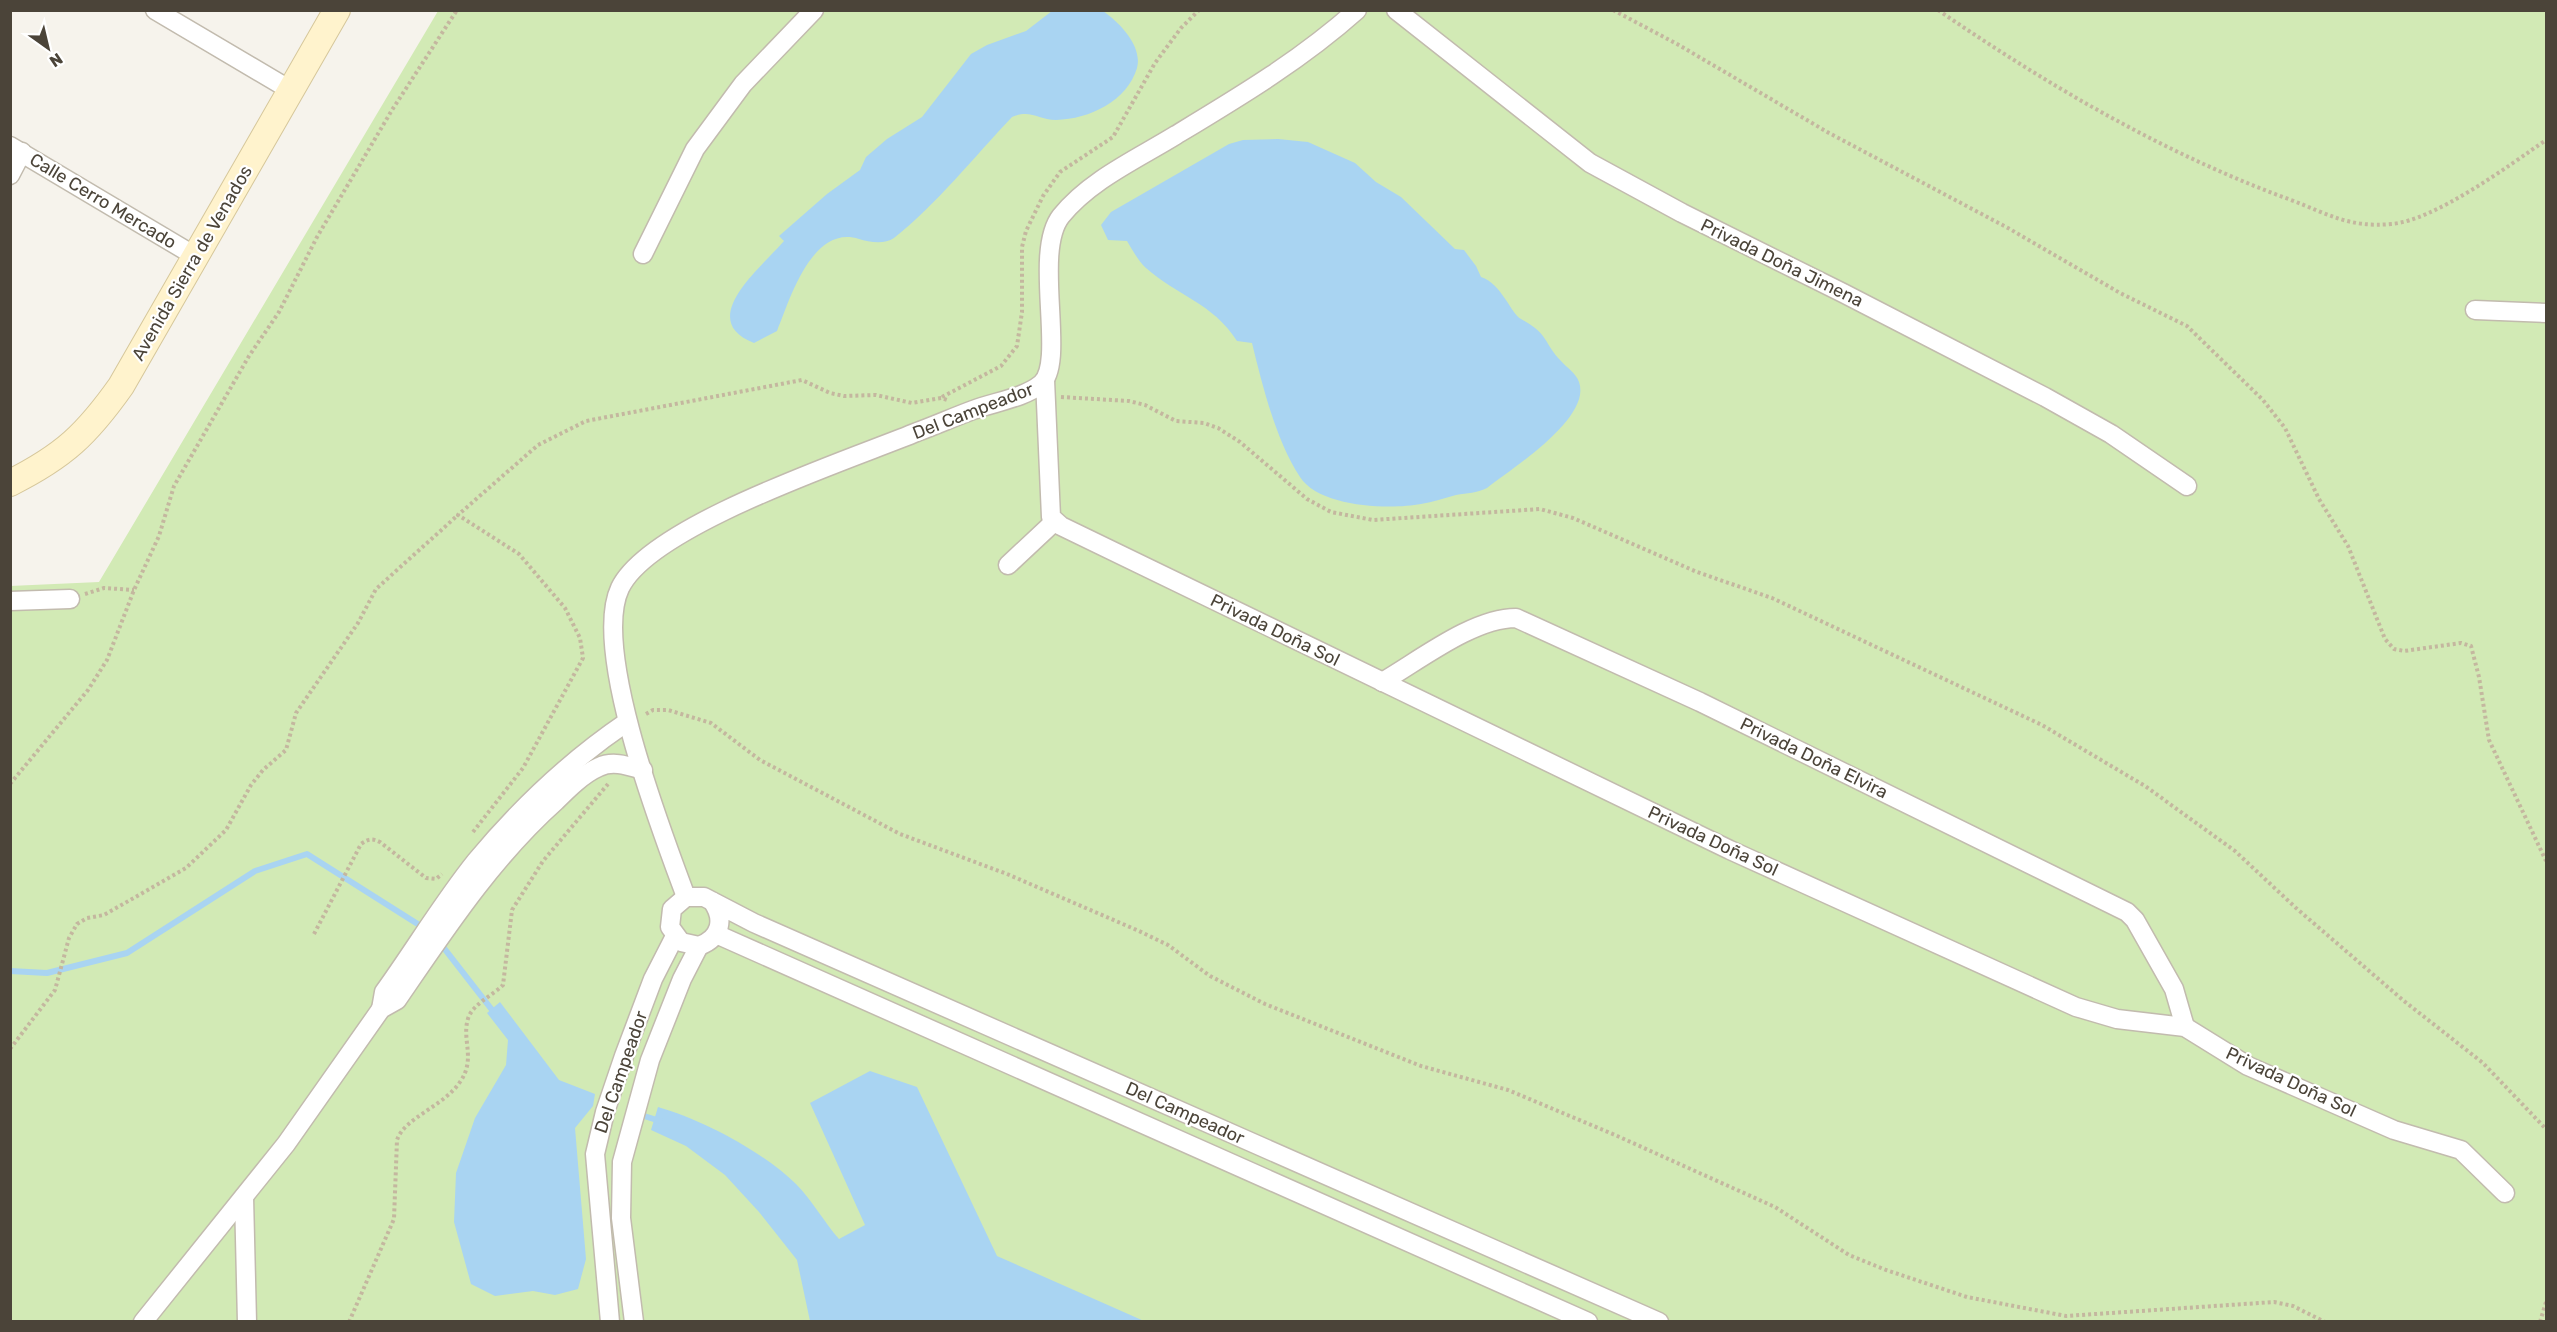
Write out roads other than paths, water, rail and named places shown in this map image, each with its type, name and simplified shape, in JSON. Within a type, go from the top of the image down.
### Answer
[{"type":"street","points":[[154,10],[292,92]]},
{"type":"street","name":"Avenida Sierra de Venados","points":[[10,483],[42,467],[72,446],[97,420],[122,386],[337,10]]},
{"type":"street","points":[[643,254],[695,149],[743,84],[814,10]]},
{"type":"street","name":"Del Campeador","points":[[1357,10],[1325,39],[1263,82],[1096,183],[1059,219],[1051,247],[1051,369],[1045,389],[1031,390],[973,410],[731,508],[671,539],[648,554],[628,574],[619,590],[613,616],[614,658],[627,722],[686,897],[704,897],[754,923],[1572,1286],[1659,1322]]},
{"type":"street","name":"Privada Doña Jimena","points":[[1396,10],[1590,163],[1682,213],[1843,292],[2045,397],[2120,440],[2187,486]]},
{"type":"street","points":[[10,175],[16,149]]},
{"type":"street","name":"Calle Cerro Mercado","points":[[16,149],[195,256]]},
{"type":"street","points":[[2475,309],[2547,314]]},
{"type":"street","points":[[1008,565],[1054,522],[1051,517],[1045,389]]},
{"type":"street","name":"Privada Doña Sol","points":[[1054,522],[1730,850],[2076,1007],[2117,1019],[2186,1027],[2248,1066],[2394,1130],[2461,1150],[2505,1193]]},
{"type":"street","points":[[10,602],[70,599]]},
{"type":"street","name":"Privada Doña Elvira","points":[[1382,682],[1473,629],[1499,618],[1516,618],[1700,702],[2127,912],[2135,920],[2174,989],[2186,1027]]},
{"type":"street","points":[[143,1322],[286,1143],[381,1009],[384,992],[419,956],[438,928],[476,862],[517,817],[591,746],[627,722]]},
{"type":"street","points":[[438,928],[527,827],[567,790],[598,767],[621,764],[643,770]]},
{"type":"street","points":[[686,897],[672,909],[670,927],[675,936],[689,945],[699,946]]},
{"type":"street","points":[[712,901],[719,911],[720,923],[716,934]]},
{"type":"street","name":"Del Campeador","points":[[634,1322],[621,1218],[622,1162],[650,1060],[682,980],[699,946],[716,934],[1289,1191],[1588,1322]]},
{"type":"street","name":"Del Campeador","points":[[610,1322],[595,1154],[605,1112],[624,1056],[653,979],[675,936]]},
{"type":"street","points":[[1020,1071],[1031,1045]]},
{"type":"street","points":[[1289,1191],[1303,1166]]},
{"type":"street","points":[[244,1197],[247,1322]]},
{"type":"street","points":[[1561,1310],[1572,1286]]},
{"type":"water","points":[[1052,11],[1103,11],[1116,21],[1133,43],[1138,60],[1132,80],[1125,90],[1106,106],[1082,116],[1056,120],[1030,114],[1012,117],[940,196],[894,238],[886,242],[876,242],[843,237],[828,243],[816,253],[796,284],[777,331],[754,343],[737,333],[730,321],[732,307],[749,278],[784,241],[779,236],[827,194],[860,170],[866,157],[887,139],[922,117],[971,54],[987,45],[1026,31]]},
{"type":"water","points":[[1278,139],[1308,142],[1355,163],[1376,182],[1401,197],[1455,249],[1464,250],[1481,277],[1495,286],[1517,316],[1537,329],[1563,364],[1578,379],[1580,396],[1562,426],[1530,456],[1487,488],[1425,503],[1391,507],[1338,500],[1322,495],[1309,487],[1291,463],[1277,430],[1252,343],[1237,341],[1217,317],[1206,308],[1146,268],[1127,241],[1108,240],[1101,225],[1111,212],[1229,144],[1243,140]]},
{"type":"water","points":[[500,1002],[559,1080],[595,1094],[593,1106],[575,1128],[586,1259],[578,1289],[555,1295],[533,1291],[495,1296],[471,1284],[454,1222],[456,1173],[475,1118],[506,1065],[508,1040],[487,1013]]},
{"type":"water","points":[[870,1071],[917,1087],[997,1256],[1144,1321],[810,1321],[797,1260],[759,1212],[725,1175],[686,1146],[651,1130],[658,1107],[694,1120],[731,1138],[766,1160],[796,1184],[839,1239],[865,1225],[810,1103]]},
{"type":"waterway","points":[[10,971],[47,973],[127,953],[255,871],[307,854],[424,928]]},
{"type":"waterway","points":[[440,943],[496,1015]]},
{"type":"waterway","points":[[641,1115],[660,1121]]}]
